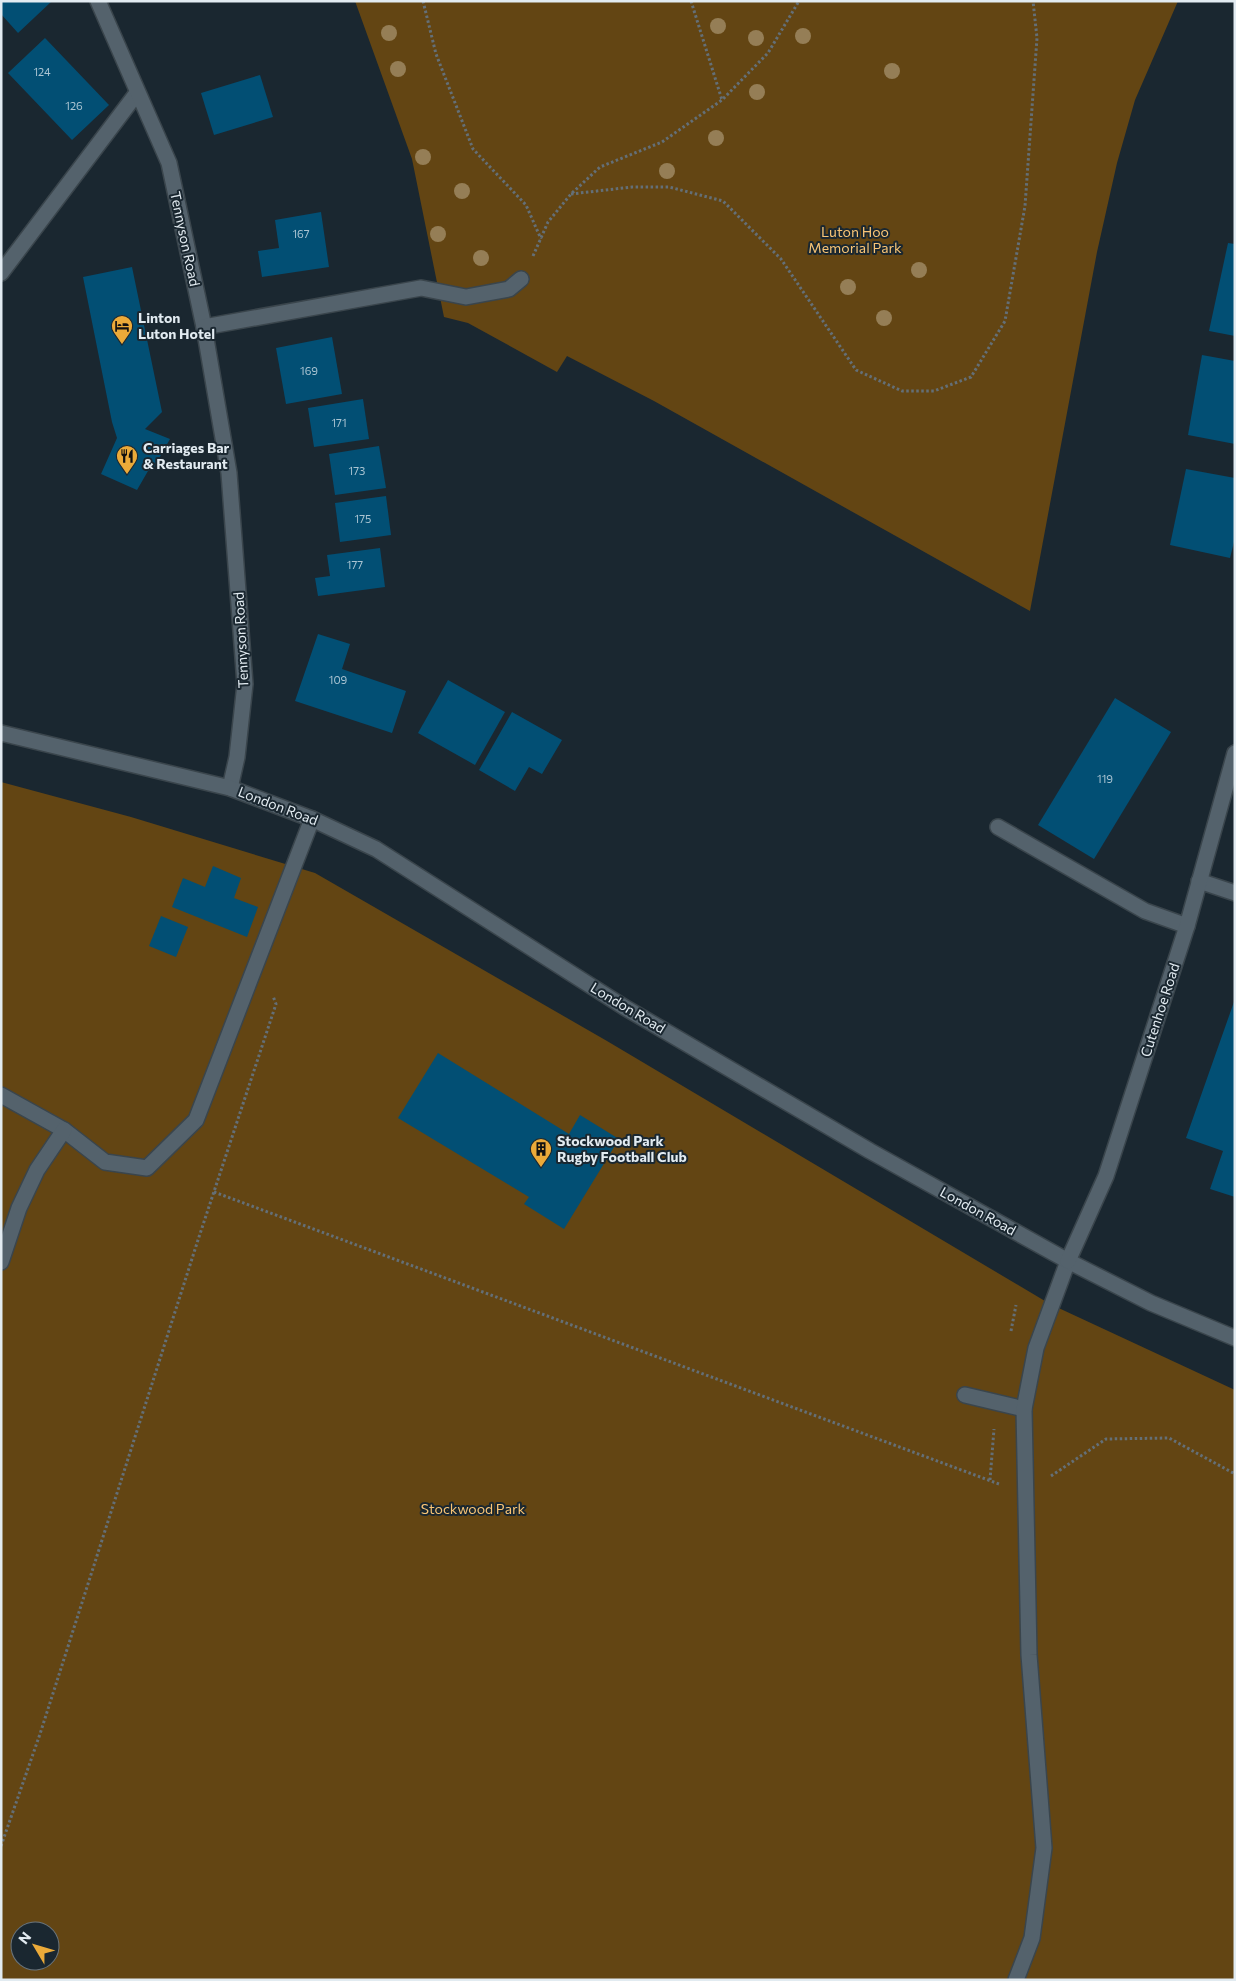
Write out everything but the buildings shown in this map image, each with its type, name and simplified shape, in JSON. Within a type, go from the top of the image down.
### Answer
[{"type":"street","name":"Tennyson Road","points":[[98,1],[169,164],[204,327],[229,473],[245,684],[237,757],[230,788]]},
{"type":"street","points":[[1,273],[137,93]]},
{"type":"street","points":[[204,327],[421,288],[466,296],[509,289],[521,279]]},
{"type":"street","name":"London Road","points":[[1,733],[230,788],[312,819],[376,849],[624,1007],[870,1151],[1068,1260],[1151,1303],[1235,1338]]},
{"type":"street","name":"Cutenhoe Road","points":[[1016,1980],[1032,1938],[1044,1848],[1029,1655],[1024,1409],[1036,1348],[1068,1260],[1106,1176],[1187,926],[1235,753]]},
{"type":"street","points":[[1,1095],[64,1130],[105,1162],[147,1168],[196,1120],[312,819]]},
{"type":"street","points":[[998,827],[1145,911],[1187,926]]},
{"type":"street","points":[[1199,882],[1235,893]]},
{"type":"street","points":[[1,1262],[18,1208],[37,1170],[64,1130]]},
{"type":"street","points":[[965,1395],[1024,1409]]},
{"type":"path","points":[[423,1],[436,54],[473,148],[526,205],[541,239]]},
{"type":"path","points":[[691,1],[722,100]]},
{"type":"path","points":[[521,279],[548,222],[571,194],[600,167],[662,142],[722,100],[768,54],[799,1]]},
{"type":"path","points":[[571,194],[632,188],[669,187],[723,201],[781,259],[856,370],[902,391],[934,391],[971,377],[1005,321],[1025,206],[1037,38],[1033,1]]},
{"type":"path","points":[[1,1846],[40,1734],[276,1004],[270,984],[251,976]]},
{"type":"path","points":[[214,1192],[1025,1494],[1106,1439],[1169,1438],[1235,1474]]},
{"type":"green space","name":"Luton Hoo Memorial Park","points":[[355,1],[1178,1],[1135,100],[1117,163],[1097,252],[1030,611],[654,401],[567,356],[557,372],[468,323],[444,317],[412,159]]},
{"type":"green space","name":"Stockwood Park","points":[[1,782],[131,817],[315,873],[607,1041],[1050,1304],[1235,1390],[1235,1980],[1,1980]]},
{"type":"place","name":"Linton Luton Hotel","points":[[122,345]]},
{"type":"place","name":"Carriages Bar & Restaurant","points":[[127,475]]},
{"type":"place","name":"Stockwood Park Rugby Football Club","points":[[541,1168]]}]
